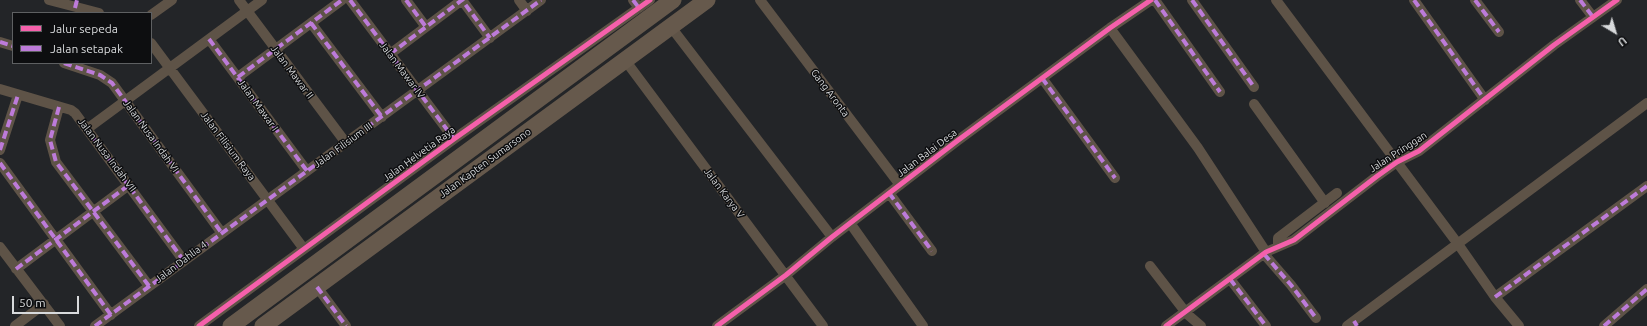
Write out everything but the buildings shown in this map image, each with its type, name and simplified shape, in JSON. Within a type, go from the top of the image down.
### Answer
[{"type":"highway","name":"Jalan Kapten Sumarsono","points":[[231,326],[673,0]]},
{"type":"highway","name":"Jalan Kapten Sumarsono","points":[[263,326],[320,290],[396,229],[707,0]]},
{"type":"highway","points":[[384,213],[396,229]]},
{"type":"street","points":[[48,0],[76,4],[96,12]]},
{"type":"street","points":[[152,14],[172,0]]},
{"type":"street","name":"Jalan Mawar II","points":[[239,0],[346,143]]},
{"type":"street","points":[[87,129],[262,0]]},
{"type":"street","points":[[238,77],[342,0]]},
{"type":"street","name":"Jalan Mawar IV","points":[[350,0],[454,139]]},
{"type":"street","points":[[406,0],[426,27]]},
{"type":"street","points":[[390,54],[462,0],[490,38]]},
{"type":"street","points":[[519,0],[526,11]]},
{"type":"street","name":"Jalan Filisium III","points":[[268,199],[541,0]]},
{"type":"street","name":"Jalan Helvetia Raya","points":[[199,326],[636,4],[650,0]]},
{"type":"street","name":"Gang Aronta","points":[[760,0],[900,185]]},
{"type":"street","name":"Jalan Balai Desa","points":[[717,326],[786,275],[889,193],[1042,78],[1151,0]]},
{"type":"street","points":[[1154,0],[1220,92]]},
{"type":"street","points":[[1192,0],[1254,87]]},
{"type":"street","points":[[1276,0],[1518,326]]},
{"type":"street","points":[[1414,0],[1485,100]]},
{"type":"street","points":[[1475,0],[1499,32]]},
{"type":"street","points":[[1580,0],[1593,18]]},
{"type":"street","name":"Jalan Pringgan","points":[[1166,326],[1265,253],[1294,240],[1397,162],[1419,151],[1616,0]]},
{"type":"street","points":[[311,23],[382,117]]},
{"type":"street","points":[[671,27],[832,237]]},
{"type":"street","points":[[1110,28],[1198,148],[1265,253],[1291,284],[1316,318]]},
{"type":"street","name":"Jalan Mawar I","points":[[209,39],[307,171]]},
{"type":"street","points":[[0,42],[12,46]]},
{"type":"street","name":"Jalan Filisium Raya","points":[[152,43],[304,249]]},
{"type":"street","name":"Jalan Karya V","points":[[625,60],[823,326]]},
{"type":"street","name":"Jalan Nusa Indah VI","points":[[67,64],[107,79],[222,232]]},
{"type":"street","points":[[1042,78],[1114,178]]},
{"type":"street","name":"Jalan Nusa Indah VII","points":[[0,89],[76,113],[184,261]]},
{"type":"street","points":[[0,150],[18,95]]},
{"type":"street","points":[[1353,324],[1647,103]]},
{"type":"street","points":[[1254,104],[1325,203]]},
{"type":"street","points":[[59,107],[50,140],[56,162],[149,286]]},
{"type":"street","points":[[0,164],[111,314]]},
{"type":"street","points":[[16,269],[130,185]]},
{"type":"street","points":[[1495,297],[1647,186]]},
{"type":"street","points":[[889,193],[932,251]]},
{"type":"street","points":[[1278,246],[1278,238],[1337,193]]},
{"type":"street","name":"Jalan Dahlia 4","points":[[95,326],[268,199]]},
{"type":"street","points":[[850,223],[923,326]]},
{"type":"street","points":[[0,247],[60,326]]},
{"type":"street","points":[[1150,266],[1185,312],[1201,326]]},
{"type":"street","points":[[1230,278],[1266,326]]},
{"type":"street","points":[[1604,326],[1647,289]]},
{"type":"street","points":[[320,290],[346,326]]},
{"type":"street","points":[[15,326],[44,304]]},
{"type":"marked path","points":[[75,8],[77,0]]},
{"type":"marked path","points":[[238,77],[342,0]]},
{"type":"marked path","points":[[350,0],[454,139]]},
{"type":"marked path","points":[[406,0],[426,27]]},
{"type":"marked path","points":[[390,54],[462,0],[490,38]]},
{"type":"marked path","points":[[95,326],[541,0]]},
{"type":"marked path","points":[[633,0],[639,8]]},
{"type":"marked path","points":[[1155,0],[1220,92]]},
{"type":"marked path","points":[[1192,0],[1254,87]]},
{"type":"marked path","points":[[1414,0],[1485,100]]},
{"type":"marked path","points":[[1475,0],[1499,32]]},
{"type":"marked path","points":[[1580,0],[1593,17]]},
{"type":"marked path","points":[[311,23],[382,117]]},
{"type":"marked path","points":[[209,39],[307,171]]},
{"type":"marked path","points":[[0,42],[12,46]]},
{"type":"marked path","points":[[67,64],[100,75],[112,83],[221,232]]},
{"type":"marked path","points":[[1042,78],[1115,178]]},
{"type":"marked path","points":[[0,150],[18,95]]},
{"type":"marked path","points":[[59,107],[50,140],[56,162],[149,286]]},
{"type":"marked path","points":[[87,129],[184,261]]},
{"type":"marked path","points":[[0,163],[111,315]]},
{"type":"marked path","points":[[16,269],[129,185]]},
{"type":"marked path","points":[[1495,297],[1647,186]]},
{"type":"marked path","points":[[889,193],[932,251]]},
{"type":"marked path","points":[[1264,254],[1291,285],[1316,318]]},
{"type":"marked path","points":[[1230,279],[1266,326]]},
{"type":"marked path","points":[[317,287],[346,326]]},
{"type":"marked path","points":[[1604,326],[1647,289]]},
{"type":"marked path","points":[[1354,321],[1357,326]]},
{"type":"cycle path","points":[[199,326],[454,139],[650,0]]},
{"type":"cycle path","points":[[717,326],[786,275],[832,237],[957,141],[1110,28],[1151,0]]},
{"type":"cycle path","points":[[1166,326],[1266,252],[1294,240],[1397,162],[1419,151],[1554,45],[1617,0]]}]
